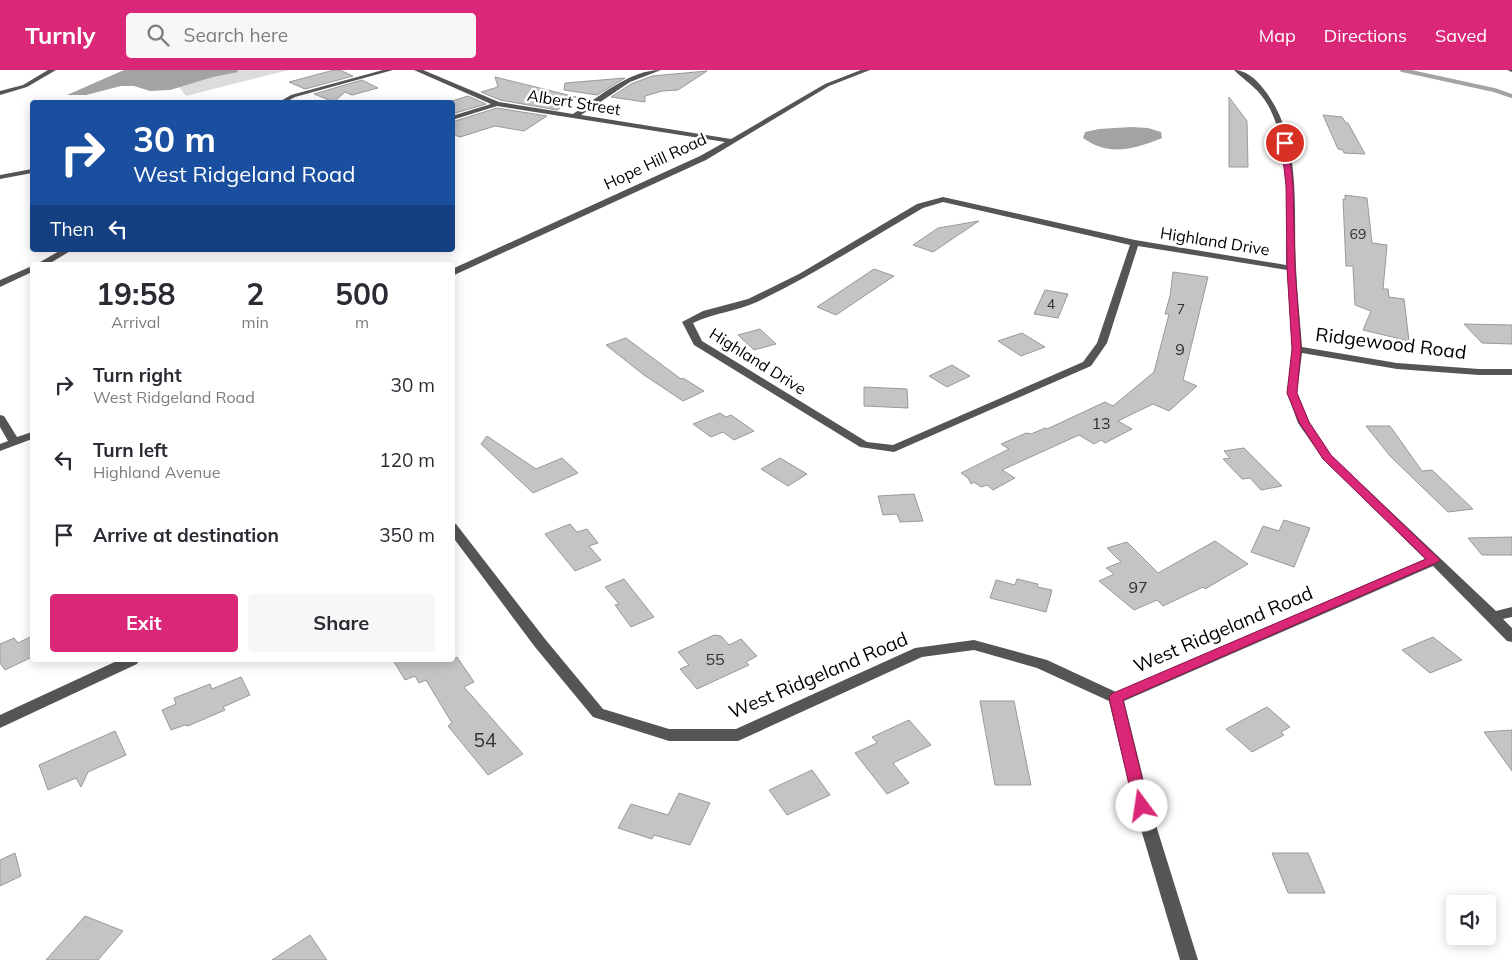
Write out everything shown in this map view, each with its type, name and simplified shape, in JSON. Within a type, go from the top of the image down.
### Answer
[{"type":"street","points":[[0,94],[25,86],[53,70]]},
{"type":"street","points":[[286,100],[293,96],[390,70]]},
{"type":"street","name":"Albert Street","points":[[417,70],[497,104],[732,141]]},
{"type":"street","points":[[575,116],[628,81],[658,70]]},
{"type":"street","name":"Hope Hill Road","points":[[455,272],[703,158],[828,85],[867,70]]},
{"type":"street","points":[[1237,70],[1258,86],[1269,100],[1281,128],[1290,185],[1291,268],[1297,349],[1292,393],[1304,422],[1327,457],[1493,616],[1512,637]]},
{"type":"street","points":[[455,117],[497,104]]},
{"type":"street","points":[[0,177],[30,170]]},
{"type":"street","name":"Highland Drive","points":[[1135,243],[1102,343],[1087,364],[894,449],[864,445],[698,343],[687,322],[706,313],[752,301],[802,276],[920,206],[943,199],[1135,243],[1291,268]]},
{"type":"street","points":[[46,262],[64,252]]},
{"type":"street","points":[[0,284],[30,270]]},
{"type":"street","name":"Ridgewood Road","points":[[1297,349],[1397,366],[1479,372],[1512,372]]},
{"type":"street","points":[[0,418],[15,442]]},
{"type":"street","points":[[0,448],[30,436]]},
{"type":"street","name":"West Ridgeland Road","points":[[455,531],[540,643],[598,713],[669,735],[738,735],[920,652],[974,645],[1042,664],[1116,698],[1434,560]]},
{"type":"street","points":[[1493,616],[1512,612]]},
{"type":"street","points":[[0,722],[128,662]]},
{"type":"street","points":[[1116,698],[1142,806],[1189,960]]},
{"type":"shaded area","points":[[124,70],[237,70],[238,72],[213,77],[170,90],[150,91],[134,86],[121,86],[86,95],[67,95]]},
{"type":"shaded area","points":[[166,70],[289,70],[186,96]]},
{"type":"shaded area","points":[[1131,127],[1148,128],[1161,132],[1162,138],[1132,148],[1112,149],[1103,148],[1083,138],[1085,132]]},
{"type":"building","points":[[340,70],[353,76],[305,89],[289,82]]},
{"type":"building","points":[[707,71],[678,90],[662,91],[645,96],[645,102],[611,97],[631,84],[652,76]]},
{"type":"building","points":[[495,77],[576,97],[557,110],[500,100],[481,92],[498,87]]},
{"type":"building","points":[[625,78],[597,95],[564,90],[565,83]]},
{"type":"building","points":[[362,80],[378,88],[352,95],[345,92],[336,100],[329,100],[314,94]]},
{"type":"building","points":[[468,96],[486,104],[455,113],[455,100]]},
{"type":"building","points":[[1229,97],[1247,121],[1248,167],[1229,167]]},
{"type":"building","points":[[497,108],[547,116],[524,131],[495,126],[460,137],[455,135],[455,121]]},
{"type":"building","points":[[1323,115],[1342,117],[1348,123],[1365,154],[1344,153],[1343,150],[1338,149]]},
{"type":"building","points":[[1345,195],[1367,198],[1372,243],[1387,245],[1383,289],[1388,289],[1389,297],[1404,299],[1409,341],[1363,330],[1371,311],[1355,305],[1353,266],[1346,266],[1343,199],[1345,200]]},
{"type":"building","points":[[979,221],[933,252],[913,245],[938,228]]},
{"type":"building","points":[[874,269],[894,276],[836,315],[817,307]]},
{"type":"building","points":[[1173,272],[1208,277],[1183,380],[1197,386],[1169,411],[1153,404],[1118,421],[1132,429],[1105,443],[1101,440],[1094,444],[1079,435],[1002,470],[1015,478],[993,490],[987,485],[981,487],[974,482],[971,484],[968,478],[961,473],[1009,449],[1001,444],[1026,433],[1031,434],[1045,428],[1047,429],[1105,402],[1113,406],[1154,372],[1169,314],[1165,314],[1170,296]]},
{"type":"building","points":[[1045,290],[1068,294],[1058,318],[1034,314]]},
{"type":"building","points":[[1464,324],[1512,325],[1512,344],[1482,343]]},
{"type":"building","points":[[760,329],[776,344],[754,350],[738,335]]},
{"type":"building","points":[[1022,333],[1045,347],[1021,356],[998,341]]},
{"type":"building","points":[[626,338],[681,379],[683,378],[704,391],[683,401],[644,375],[606,345]]},
{"type":"building","points":[[952,365],[970,376],[947,387],[929,376]]},
{"type":"building","points":[[864,387],[907,389],[908,408],[864,406]]},
{"type":"building","points":[[720,413],[726,417],[731,415],[754,431],[734,440],[723,432],[711,437],[693,424]]},
{"type":"building","points":[[1366,426],[1390,426],[1422,471],[1432,470],[1473,509],[1448,512],[1390,456]]},
{"type":"building","points":[[487,436],[536,469],[562,458],[578,473],[533,493],[481,444]]},
{"type":"building","points":[[1244,448],[1282,486],[1261,490],[1250,478],[1242,479],[1223,459],[1230,458],[1224,451]]},
{"type":"building","points":[[780,458],[807,474],[788,486],[761,469]]},
{"type":"building","points":[[914,494],[923,521],[900,522],[897,514],[883,515],[878,496]]},
{"type":"building","points":[[1284,520],[1310,528],[1294,567],[1251,552],[1263,526],[1279,531]]},
{"type":"building","points":[[570,524],[577,532],[587,529],[598,543],[589,546],[601,560],[575,571],[545,534]]},
{"type":"building","points":[[1512,537],[1512,555],[1482,555],[1468,538]]},
{"type":"building","points":[[1215,541],[1248,564],[1205,589],[1203,587],[1163,606],[1157,600],[1134,610],[1099,581],[1114,574],[1106,568],[1121,562],[1107,548],[1127,542],[1158,573]]},
{"type":"building","points":[[624,579],[654,617],[631,627],[615,605],[619,604],[605,587]]},
{"type":"building","points":[[1017,579],[1038,584],[1037,587],[1052,590],[1046,612],[990,598],[996,580],[1015,585]]},
{"type":"building","points":[[714,635],[721,636],[729,645],[741,639],[757,656],[746,662],[749,665],[697,689],[680,669],[689,665],[678,652]]},
{"type":"building","points":[[30,637],[30,658],[5,670],[0,663],[0,644],[14,638],[18,643]]},
{"type":"building","points":[[1433,637],[1462,660],[1430,673],[1402,650]]},
{"type":"building","points":[[457,657],[474,682],[464,687],[523,754],[488,775],[448,726],[452,723],[426,680],[419,683],[415,676],[405,680],[394,662],[455,662]]},
{"type":"building","points":[[241,677],[250,695],[223,707],[225,710],[188,726],[185,725],[171,730],[162,710],[176,704],[174,698],[210,684],[212,689]]},
{"type":"building","points":[[980,701],[1014,701],[1031,785],[995,785]]},
{"type":"building","points":[[1267,707],[1290,727],[1281,732],[1284,735],[1252,752],[1226,729]]},
{"type":"building","points":[[909,720],[931,745],[893,763],[909,783],[887,794],[855,753],[877,743],[872,737]]},
{"type":"building","points":[[1512,730],[1512,771],[1484,732]]},
{"type":"building","points":[[115,731],[126,755],[88,772],[81,787],[76,778],[48,790],[39,765]]},
{"type":"building","points":[[812,770],[830,795],[787,815],[769,790]]},
{"type":"building","points":[[679,793],[710,803],[690,845],[654,835],[652,839],[618,828],[631,804],[668,815]]},
{"type":"building","points":[[15,853],[21,876],[0,886],[0,860]]},
{"type":"building","points":[[1272,853],[1308,853],[1325,893],[1288,893]]},
{"type":"building","points":[[85,916],[123,931],[98,960],[46,960]]},
{"type":"building","points":[[310,935],[327,960],[272,960]]},
{"type":"waterway","points":[[1402,70],[1494,90],[1512,96]]},
{"type":"route","points":[[1142,806],[1116,698],[1434,560],[1327,457],[1304,422],[1292,393],[1297,349],[1291,268],[1290,185],[1285,143]]}]
